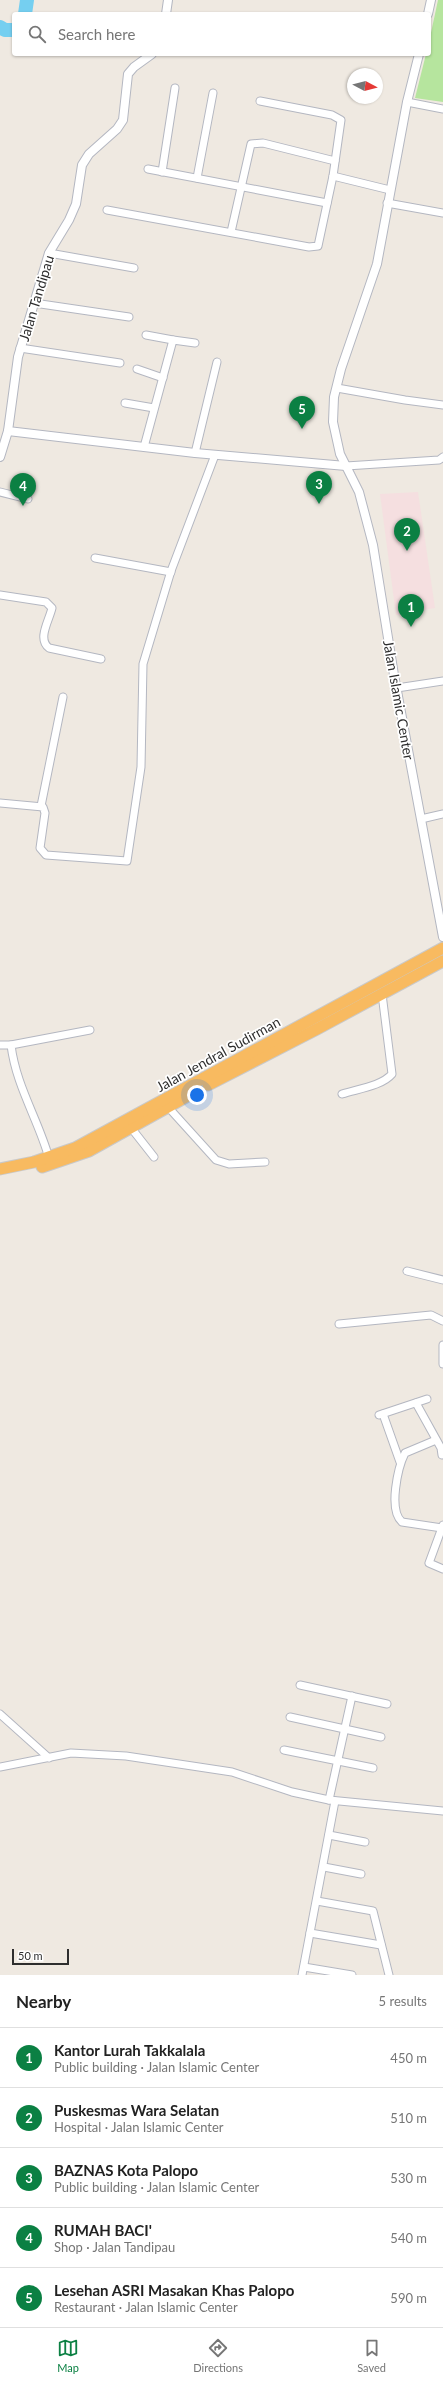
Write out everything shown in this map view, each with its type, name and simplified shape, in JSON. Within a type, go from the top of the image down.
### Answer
[{"type":"highway","name":"Jalan Jendral Sudirman","points":[[0,1169],[49,1158],[102,1135],[443,948]]},
{"type":"highway","name":"Jalan Jendral Sudirman","points":[[0,1176],[26,1172],[69,1159],[89,1151],[443,961]]},
{"type":"street","points":[[166,12],[168,0]]},
{"type":"street","points":[[428,12],[431,0]]},
{"type":"street","name":"Jalan Tandipau","points":[[0,456],[8,431],[20,348],[49,252],[69,220],[76,204],[82,165],[89,154],[117,129],[123,120],[128,74],[134,67],[149,56]]},
{"type":"street","name":"Jalan Islamic Center","points":[[418,56],[407,102],[376,264],[336,388],[333,422],[336,439],[346,466],[359,492],[373,545],[397,688],[443,938]]},
{"type":"street","points":[[162,172],[176,88]]},
{"type":"street","points":[[197,178],[213,92]]},
{"type":"street","points":[[107,210],[315,248],[321,242],[341,128],[340,119],[326,114],[260,101]]},
{"type":"street","points":[[407,102],[443,109]]},
{"type":"street","points":[[230,232],[240,186],[252,143],[263,143],[335,161]]},
{"type":"street","points":[[148,169],[327,203]]},
{"type":"street","points":[[333,176],[390,190]]},
{"type":"street","points":[[387,203],[443,213]]},
{"type":"street","points":[[49,252],[134,268]]},
{"type":"street","points":[[34,303],[129,317]]},
{"type":"street","points":[[146,335],[195,343]]},
{"type":"street","points":[[144,447],[172,340]]},
{"type":"street","points":[[20,348],[120,363]]},
{"type":"street","points":[[195,453],[217,362]]},
{"type":"street","points":[[137,369],[163,378]]},
{"type":"street","points":[[336,388],[443,405]]},
{"type":"street","points":[[126,403],[154,408]]},
{"type":"street","points":[[8,431],[195,453],[346,466],[439,460],[443,456]]},
{"type":"street","points":[[62,697],[41,806],[45,813],[40,848],[46,855],[127,861],[142,759],[142,668],[171,572],[215,455]]},
{"type":"street","points":[[0,492],[28,499]]},
{"type":"street","points":[[95,558],[171,572]]},
{"type":"street","points":[[0,595],[46,602],[50,605],[52,608],[43,638],[45,645],[49,648],[102,659]]},
{"type":"street","points":[[397,688],[443,681]]},
{"type":"street","points":[[0,803],[41,806]]},
{"type":"street","points":[[421,820],[443,814]]},
{"type":"street","points":[[342,1094],[375,1084],[389,1078],[392,1074],[382,994]]},
{"type":"street","points":[[0,1045],[11,1045],[90,1030]]},
{"type":"street","points":[[11,1045],[13,1064],[21,1089],[40,1128],[49,1158]]},
{"type":"street","points":[[168,1108],[216,1160],[230,1164],[266,1162]]},
{"type":"street","points":[[132,1129],[154,1156]]},
{"type":"street","points":[[407,1271],[443,1280]]},
{"type":"street","points":[[340,1324],[431,1315],[443,1321]]},
{"type":"street","points":[[443,1345],[443,1364]]},
{"type":"street","points":[[400,1462],[381,1414],[427,1399]]},
{"type":"street","points":[[416,1403],[442,1448],[442,1455]]},
{"type":"street","points":[[436,1440],[405,1453],[400,1462],[397,1475],[396,1505],[399,1519],[406,1523],[442,1526],[429,1563],[443,1570]]},
{"type":"street","points":[[300,1685],[388,1704]]},
{"type":"street","points":[[302,1975],[324,1867],[338,1761],[352,1696]]},
{"type":"street","points":[[0,1714],[49,1758]]},
{"type":"street","points":[[290,1717],[381,1737]]},
{"type":"street","points":[[284,1750],[373,1768]]},
{"type":"street","points":[[0,1767],[72,1753],[92,1753],[177,1762],[232,1772],[298,1793],[332,1801],[443,1811]]},
{"type":"street","points":[[329,1835],[365,1842]]},
{"type":"street","points":[[324,1867],[361,1874]]},
{"type":"street","points":[[317,1901],[373,1911],[389,1975]]},
{"type":"street","points":[[310,1933],[381,1945]]},
{"type":"street","points":[[304,1967],[352,1975]]},
{"type":"shaded area","points":[[418,492],[435,608],[396,615],[380,494]]},
{"type":"green space","points":[[438,0],[443,0],[443,102],[415,98],[426,56],[431,56],[431,33]]},
{"type":"waterway","points":[[25,12],[27,0]]},
{"type":"waterway","points":[[0,27],[5,30],[12,30]]},
{"type":"place","name":"Lesehan ASRI Masakan Khas Palopo","points":[[302,429]]},
{"type":"place","name":"BAZNAS Kota Palopo","points":[[319,504]]},
{"type":"place","name":"RUMAH BACI'","points":[[23,506]]},
{"type":"place","name":"Puskesmas Wara Selatan","points":[[407,551]]},
{"type":"place","name":"Kantor Lurah Takkalala","points":[[411,627]]}]
